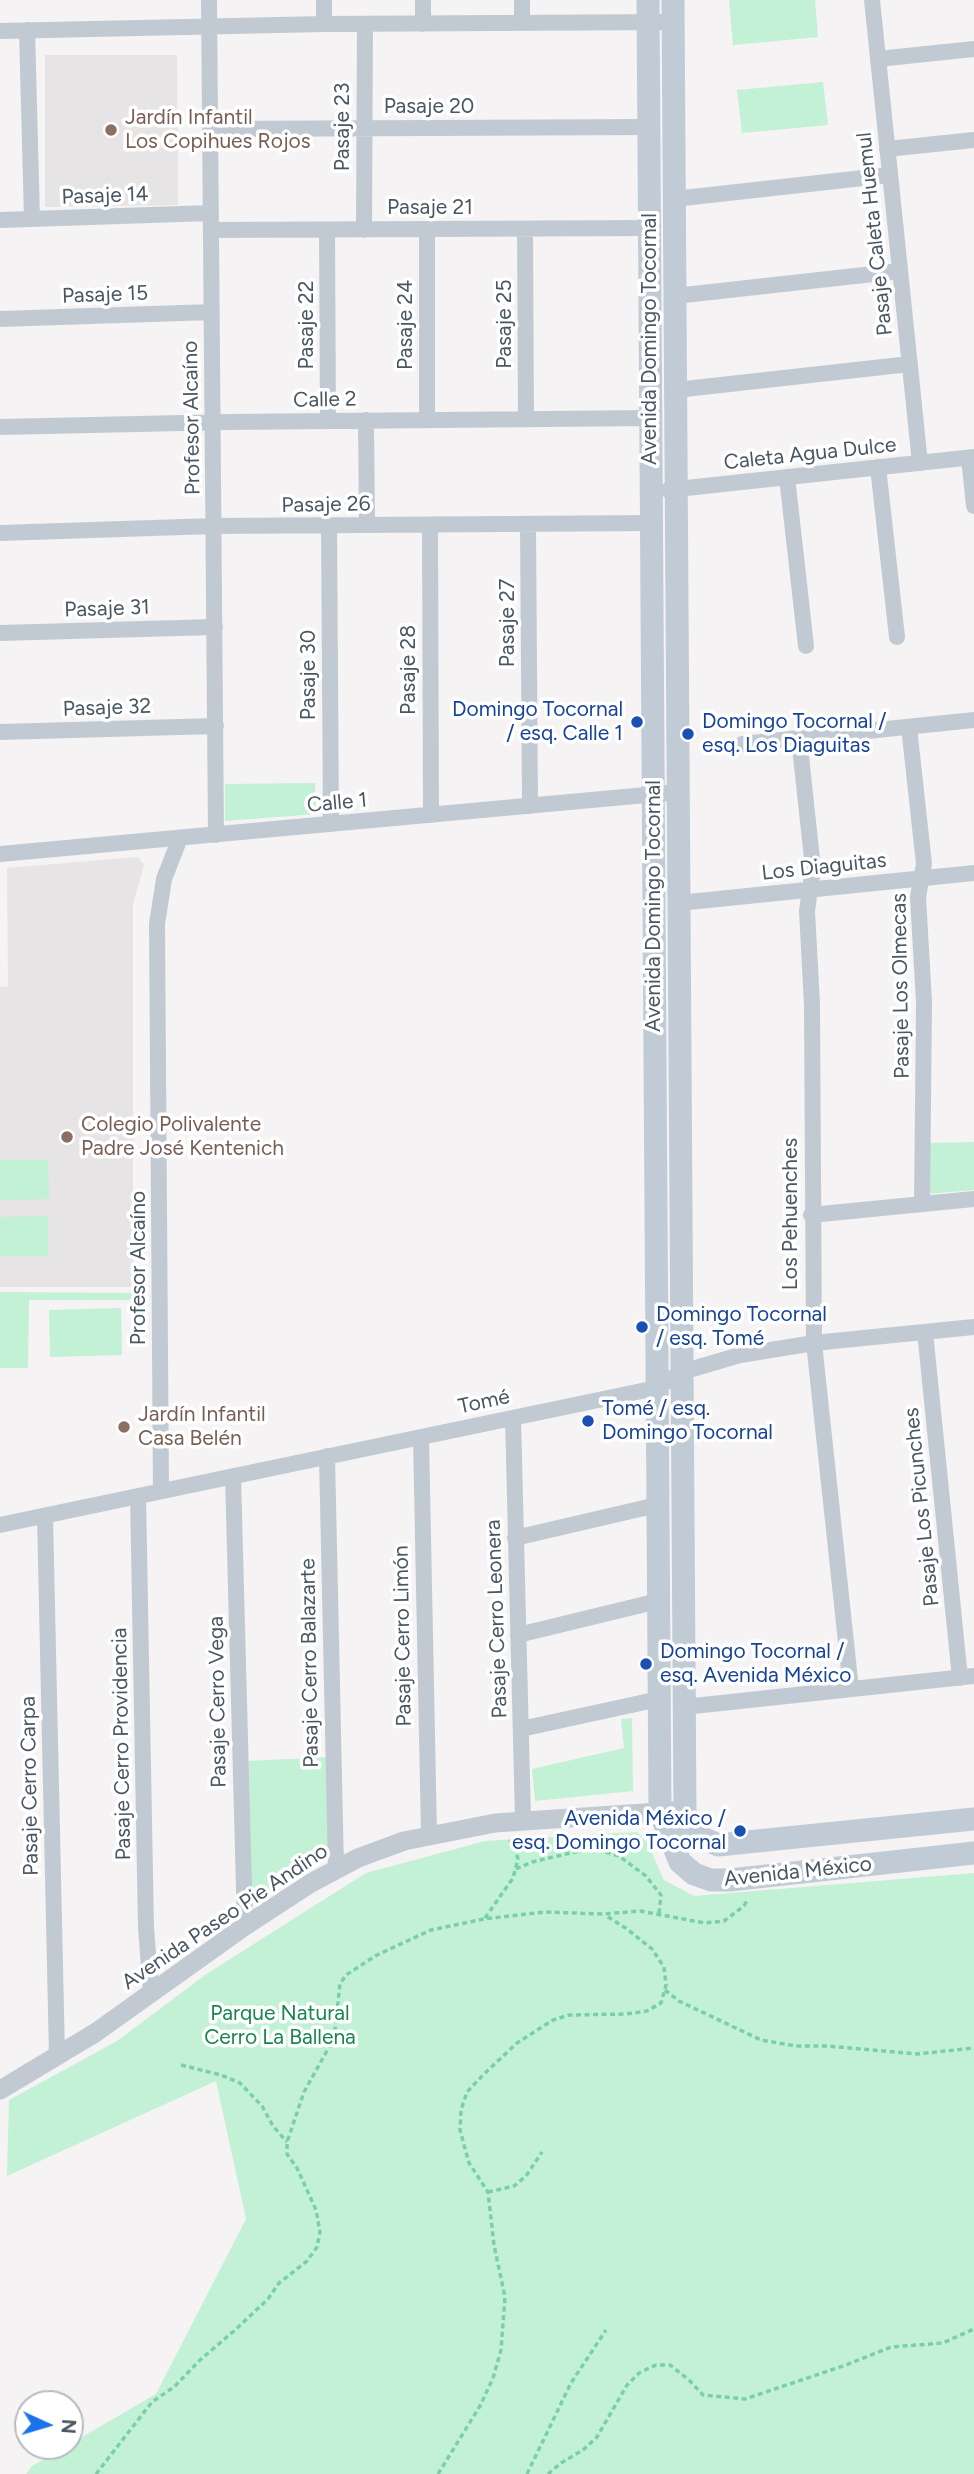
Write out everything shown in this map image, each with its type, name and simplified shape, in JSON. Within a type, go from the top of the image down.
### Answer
[{"type":"main road","name":"Avenida Domingo Tocornal","points":[[648,11],[660,1812]]},
{"type":"main road","name":"Avenida Domingo Tocornal","points":[[673,11],[685,1810]]},
{"type":"main road","name":"Avenida México","points":[[685,1810],[690,1828],[696,1835],[718,1845],[974,1819]]},
{"type":"main road","name":"Avenida México","points":[[660,1812],[677,1855],[686,1868],[703,1879],[721,1881],[974,1853]]},
{"type":"street","name":"Profesor Alcaíno","points":[[209,0],[216,835]]},
{"type":"street","points":[[324,0],[324,24]]},
{"type":"street","points":[[423,0],[423,24]]},
{"type":"street","points":[[522,0],[522,23]]},
{"type":"street","name":"Pasaje Caleta Huemul","points":[[872,0],[920,463]]},
{"type":"street","points":[[0,31],[522,23],[673,11]]},
{"type":"street","name":"Pasaje 23","points":[[364,230],[365,24]]},
{"type":"street","points":[[27,30],[32,219]]},
{"type":"street","points":[[878,59],[974,49]]},
{"type":"street","name":"Pasaje 20","points":[[211,129],[648,127]]},
{"type":"street","points":[[887,149],[974,140]]},
{"type":"street","points":[[674,199],[890,175]]},
{"type":"street","name":"Pasaje 14","points":[[0,220],[211,214]]},
{"type":"street","name":"Pasaje 21","points":[[211,230],[649,228]]},
{"type":"street","name":"Pasaje 24","points":[[427,229],[428,420]]},
{"type":"street","name":"Pasaje 25","points":[[525,229],[526,419]]},
{"type":"street","name":"Pasaje 22","points":[[327,230],[328,421]]},
{"type":"street","points":[[675,296],[900,271]]},
{"type":"street","name":"Pasaje 15","points":[[0,319],[212,312]]},
{"type":"street","points":[[676,390],[910,364]]},
{"type":"street","name":"Calle 2","points":[[0,427],[651,418]]},
{"type":"street","points":[[366,420],[367,525]]},
{"type":"street","points":[[971,457],[974,506]]},
{"type":"street","name":"Caleta Agua Dulce","points":[[651,492],[971,457]]},
{"type":"street","points":[[878,467],[897,637]]},
{"type":"street","points":[[787,477],[806,646]]},
{"type":"street","name":"Pasaje 26","points":[[0,533],[214,526],[652,523]]},
{"type":"street","name":"Pasaje 27","points":[[528,524],[530,806]]},
{"type":"street","name":"Pasaje 28","points":[[430,525],[431,815]]},
{"type":"street","name":"Pasaje 30","points":[[329,526],[331,824]]},
{"type":"street","name":"Pasaje 31","points":[[0,633],[215,627]]},
{"type":"street","points":[[742,744],[974,720]]},
{"type":"street","name":"Pasaje 32","points":[[0,732],[216,726]]},
{"type":"street","name":"Pasaje Los Olmecas","points":[[909,727],[924,864],[918,897],[924,1002],[922,1204]]},
{"type":"street","name":"Los Pehuenches","points":[[799,738],[813,868],[807,911],[812,1005],[811,1215],[814,1343],[851,1689]]},
{"type":"street","name":"Calle 1","points":[[0,854],[679,792]]},
{"type":"street","name":"Profesor Alcaíno","points":[[161,1491],[157,924],[163,879],[180,838]]},
{"type":"street","name":"Los Diaguitas","points":[[679,903],[974,873]]},
{"type":"street","points":[[811,1215],[974,1199]]},
{"type":"street","name":"Tomé","points":[[0,1525],[656,1388],[682,1372],[740,1355],[814,1343],[974,1327]]},
{"type":"street","name":"Pasaje Los Picunches","points":[[925,1332],[967,1677]]},
{"type":"street","name":"Pasaje Cerro Leonera","points":[[513,1418],[523,1819]]},
{"type":"street","name":"Pasaje Cerro Limón","points":[[421,1437],[429,1835]]},
{"type":"street","name":"Pasaje Cerro Balazarte","points":[[327,1456],[335,1868]]},
{"type":"street","name":"Pasaje Cerro Vega","points":[[233,1476],[244,1926]]},
{"type":"street","name":"Pasaje Cerro Providencia","points":[[138,1496],[146,1928],[151,1992]]},
{"type":"street","points":[[515,1538],[657,1505]]},
{"type":"street","name":"Pasaje Cerro Carpa","points":[[45,1516],[57,2056]]},
{"type":"street","points":[[518,1635],[658,1601]]},
{"type":"street","points":[[684,1707],[967,1677]]},
{"type":"street","points":[[520,1728],[659,1699]]},
{"type":"street","points":[[660,1812],[685,1810]]},
{"type":"street","name":"Avenida Paseo Pie Andino","points":[[0,2090],[95,2033],[244,1926],[335,1868],[381,1848],[429,1835],[523,1819],[660,1812]]},
{"type":"path","points":[[484,1919],[513,1878],[516,1868],[518,1858],[513,1843],[505,1837]]},
{"type":"path","points":[[516,1868],[592,1849],[619,1856],[646,1876],[661,1895],[659,1914]]},
{"type":"path","points":[[96,2474],[152,2402],[174,2387],[268,2299],[279,2283],[306,2261],[317,2246],[320,2232],[316,2210],[297,2168],[287,2154],[287,2142],[304,2092],[328,2049],[335,2030],[340,1984],[346,1975],[377,1955],[431,1930],[484,1919],[544,1912],[603,1914],[640,1911],[705,1923],[724,1921],[744,1906],[754,1888],[756,1877]]},
{"type":"path","points":[[438,2474],[480,2406],[493,2378],[500,2350],[505,2297],[494,2245],[488,2192],[469,2163],[460,2130],[461,2110],[467,2092],[517,2043],[553,2020],[569,2015],[647,2011],[661,2003],[665,1990],[664,1967],[652,1949],[603,1914]]},
{"type":"path","points":[[665,1990],[679,2001],[736,2026],[748,2035],[773,2042],[917,2054],[974,2048]]},
{"type":"path","points":[[181,2065],[221,2075],[240,2083],[262,2106],[273,2126],[287,2142]]},
{"type":"path","points":[[488,2192],[514,2186],[526,2176],[542,2152]]},
{"type":"path","points":[[548,2474],[597,2437],[627,2385],[639,2373],[656,2365],[670,2365],[703,2395],[745,2399],[891,2347],[943,2343],[974,2329]]},
{"type":"path","points":[[527,2474],[571,2383],[606,2330]]},
{"type":"shaded area","name":"Jardín Infantil Los Copihues Rojos","points":[[45,55],[177,55],[178,205],[45,207]]},
{"type":"shaded area","name":"Colegio Polivalente Padre José Kentenich","points":[[138,857],[144,865],[133,904],[133,1287],[0,1287],[0,987],[8,986],[7,868]]},
{"type":"green space","points":[[729,0],[815,0],[818,37],[733,45]]},
{"type":"green space","points":[[823,82],[828,125],[742,133],[737,90]]},
{"type":"green space","points":[[315,783],[316,814],[225,821],[225,784]]},
{"type":"green space","points":[[974,1142],[974,1190],[928,1194],[928,1143]]},
{"type":"green space","points":[[0,1160],[48,1160],[49,1199],[0,1200]]},
{"type":"green space","points":[[48,1216],[48,1256],[0,1256],[0,1217]]},
{"type":"green space","points":[[0,1292],[136,1293],[136,1300],[29,1300],[28,1368],[0,1368]]},
{"type":"green space","points":[[121,1308],[122,1355],[50,1357],[49,1310]]},
{"type":"green space","points":[[632,1718],[633,1791],[535,1801],[532,1769],[624,1748],[621,1719]]},
{"type":"green space","points":[[331,1757],[328,1853],[250,1905],[249,1761]]},
{"type":"green space","name":"Parque Natural Cerro La Ballena","points":[[637,1832],[647,1842],[664,1880],[694,1896],[974,1873],[974,2474],[26,2474],[32,2466],[42,2460],[84,2460],[84,2436],[156,2394],[246,2219],[216,2081],[7,2176],[9,2100],[117,2041],[205,1975],[366,1873],[485,1841]]},
{"type":"place","name":"Jardín Infantil Los Copihues Rojos","points":[[111,130]]},
{"type":"place","name":"Domingo Tocornal / esq. Calle 1","points":[[637,722]]},
{"type":"place","name":"Domingo Tocornal / esq. Los Diaguitas","points":[[688,734]]},
{"type":"place","name":"Colegio Polivalente Padre José Kentenich","points":[[67,1137]]},
{"type":"place","name":"Domingo Tocornal / esq. Tomé","points":[[642,1327]]},
{"type":"place","name":"Tomé / esq. Domingo Tocornal","points":[[588,1421]]},
{"type":"place","name":"Jardín Infantil Casa Belén","points":[[124,1427]]},
{"type":"place","name":"Domingo Tocornal / esq. Avenida México","points":[[646,1664]]},
{"type":"place","name":"Avenida México / esq. Domingo Tocornal","points":[[740,1831]]}]
